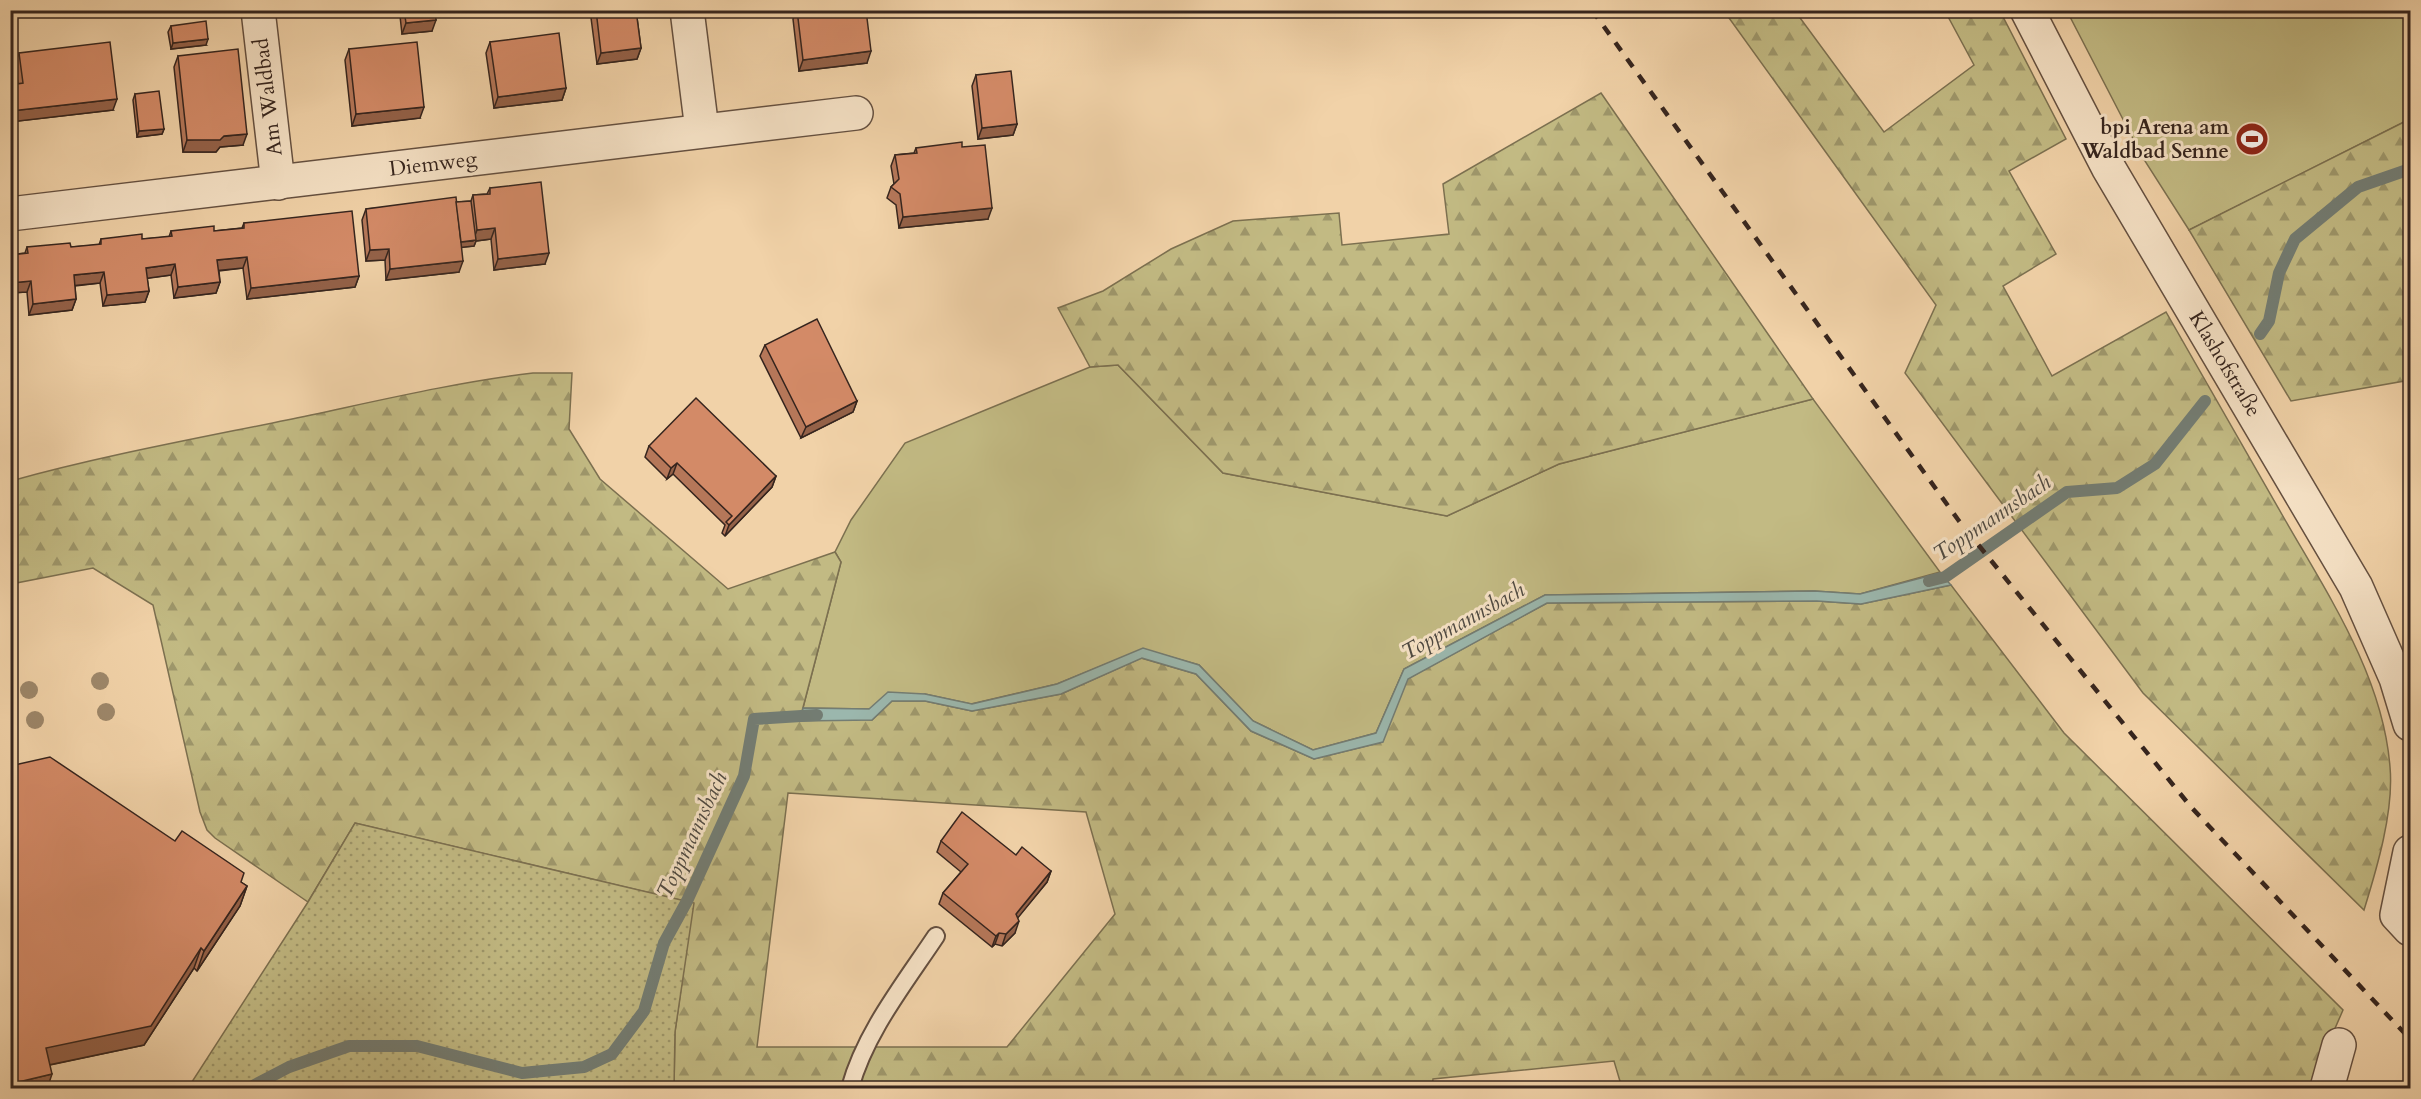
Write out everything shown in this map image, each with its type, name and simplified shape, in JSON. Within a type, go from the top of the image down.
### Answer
[{"type":"street","name":"Am Waldbad","points":[[258,10],[278,183]]},
{"type":"street","points":[[687,10],[702,130]]},
{"type":"street","name":"Klashofstraße","points":[[2027,10],[2108,167],[2356,587],[2396,678],[2410,724]]},
{"type":"street","name":"Diemweg","points":[[10,214],[856,112]]},
{"type":"street","points":[[2410,852],[2397,915],[2410,929]]},
{"type":"street","points":[[2327,1089],[2339,1046]]},
{"type":"lane","points":[[850,1089],[856,1067],[874,1032],[936,936]]},
{"type":"green space","points":[[1724,11],[1795,11],[1884,132],[1974,65],[1945,11],[2000,11],[2066,139],[2009,171],[2056,254],[2003,286],[2052,376],[2166,312],[2335,607],[2351,637],[2377,701],[2385,733],[2391,784],[2387,821],[2364,910],[2143,693],[1905,373],[1936,305]]},
{"type":"green space","name":"bpi Arena am Waldbad Senne","points":[[2067,11],[2410,11],[2410,119],[2189,230],[2143,158]]},
{"type":"green space","points":[[1601,93],[1813,399],[1559,464],[1447,516],[1223,473],[1118,365],[1090,367],[1058,308],[1103,291],[1171,249],[1233,221],[1339,213],[1342,245],[1449,234],[1443,184]]},
{"type":"green space","points":[[2410,119],[2410,380],[2291,401],[2189,230]]},
{"type":"green space","points":[[1118,365],[1223,473],[1447,516],[1559,464],[1813,399],[1940,572],[1860,594],[1814,591],[1545,595],[1404,669],[1376,733],[1313,750],[1253,721],[1199,665],[1143,649],[1057,684],[971,704],[925,694],[869,709],[803,708],[841,562],[835,552],[851,520],[905,443],[1090,367]]},
{"type":"green space","points":[[533,373],[572,373],[569,429],[600,479],[728,589],[835,552],[841,562],[801,715],[872,720],[892,701],[925,701],[972,711],[1061,694],[1141,658],[1196,674],[1251,731],[1314,759],[1382,742],[1407,679],[1547,603],[1817,601],[1861,604],[1951,585],[2064,733],[2343,1010],[2309,1088],[1622,1088],[1614,1061],[1433,1079],[1432,1088],[674,1088],[675,1032],[693,903],[355,823],[308,902],[215,838],[207,830],[200,812],[153,605],[93,568],[11,584],[11,481],[148,448],[471,382]],"holes":[[[788,793],[1086,812],[1115,914],[1007,1047],[757,1047]]]},
{"type":"green space","points":[[355,823],[694,903],[675,1032],[674,1088],[188,1088],[308,902]]},
{"type":"water","points":[[1940,573],[1951,585],[1861,604],[1817,601],[1547,603],[1408,679],[1383,742],[1314,759],[1251,731],[1196,674],[1142,658],[1061,694],[972,711],[925,701],[892,701],[872,720],[801,721],[803,708],[869,709],[888,692],[925,694],[972,704],[1057,684],[1143,648],[1199,665],[1253,721],[1313,750],[1376,733],[1404,669],[1545,595],[1814,591],[1860,594]]},
{"type":"building","points":[[404,10],[435,10],[436,20],[406,23]]},
{"type":"building","points":[[596,10],[636,10],[641,48],[601,53]]},
{"type":"building","points":[[797,10],[866,10],[871,51],[803,60]]},
{"type":"building","points":[[206,21],[208,39],[173,43],[171,26]]},
{"type":"building","points":[[559,33],[566,88],[498,97],[490,42]]},
{"type":"building","points":[[110,42],[117,99],[11,111],[10,85],[23,83],[19,53]]},
{"type":"building","points":[[417,42],[424,107],[356,114],[349,49]]},
{"type":"building","points":[[238,49],[247,134],[224,136],[220,140],[187,140],[178,56]]},
{"type":"building","points":[[1011,71],[1017,124],[982,128],[976,75]]},
{"type":"building","points":[[159,91],[164,129],[139,131],[135,94]]},
{"type":"building","points":[[962,142],[962,147],[985,145],[992,208],[903,217],[900,194],[891,187],[899,179],[895,155],[917,153],[916,148]]},
{"type":"building","points":[[541,182],[549,253],[498,259],[495,228],[477,230],[473,195],[490,194],[490,188]]},
{"type":"building","points":[[456,197],[463,261],[390,269],[389,249],[370,250],[366,209]]},
{"type":"building","points":[[471,201],[476,240],[461,242],[456,202]]},
{"type":"building","points":[[352,211],[359,276],[251,288],[247,257],[217,260],[220,282],[178,287],[175,264],[146,268],[149,291],[107,295],[104,272],[74,275],[76,299],[33,304],[31,281],[10,283],[10,255],[28,253],[27,247],[70,243],[71,247],[101,244],[101,239],[142,234],[142,239],[172,236],[171,231],[214,226],[214,231],[244,228],[244,223]]},
{"type":"building","points":[[817,319],[857,401],[806,427],[765,345]]},
{"type":"building","points":[[696,398],[776,476],[729,525],[726,522],[732,516],[677,463],[671,468],[649,446]]},
{"type":"building","points":[[50,757],[175,841],[182,831],[244,873],[241,882],[247,886],[204,951],[201,948],[151,1026],[46,1048],[52,1074],[10,1084],[10,766]]},
{"type":"building","points":[[962,812],[1016,855],[1022,847],[1051,871],[1016,914],[1019,921],[1006,934],[999,933],[996,936],[943,893],[968,864],[941,841]]},
{"type":"building","points":[[496,1083],[497,1089],[470,1089]]},
{"type":"waterway","name":"Toppmannsbach","points":[[2260,334],[2269,321],[2279,273],[2295,239],[2358,187],[2410,169]]},
{"type":"waterway","name":"Toppmannsbach","points":[[1929,581],[1945,577],[2067,492],[2117,488],[2155,464],[2205,401]]},
{"type":"waterway","name":"Toppmannsbach","points":[[249,1088],[289,1067],[349,1046],[417,1046],[522,1073],[584,1067],[612,1054],[644,1011],[664,943],[687,901],[744,776],[754,719],[817,715]]},
{"type":"railway","points":[[1592,10],[1959,521],[2191,807],[2410,1039]]},
{"type":"place","name":"bpi Arena am Waldbad Senne","points":[[2252,139]]}]
